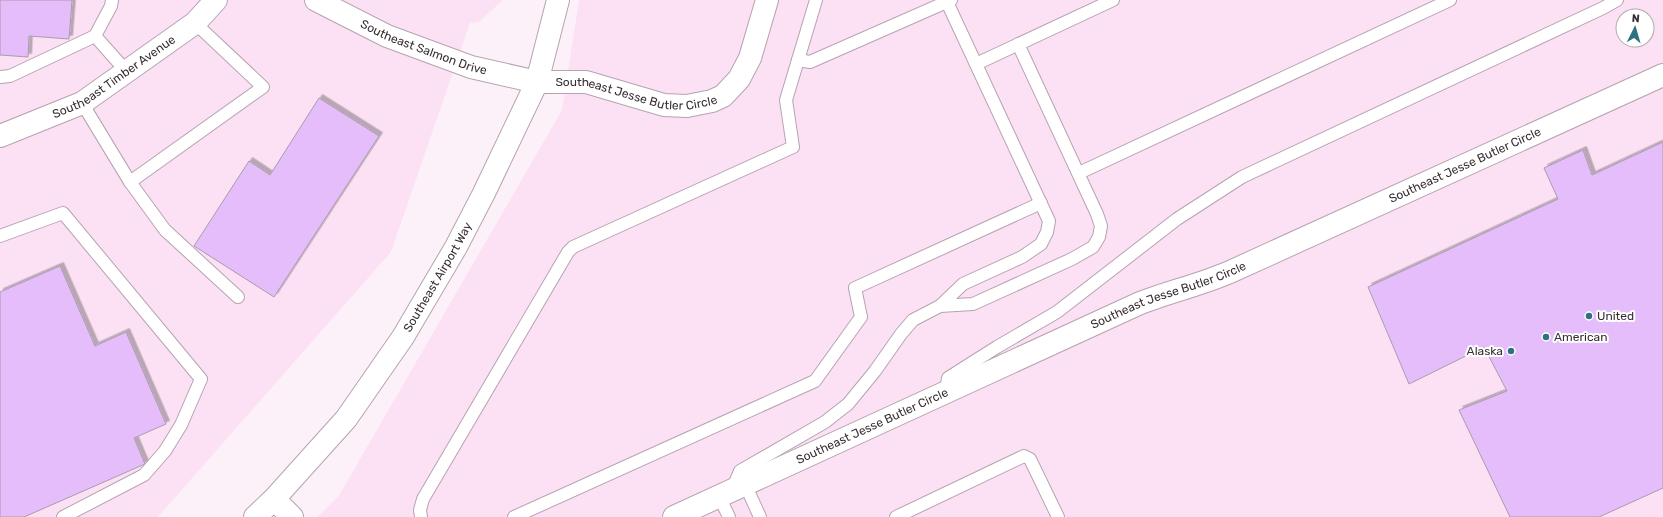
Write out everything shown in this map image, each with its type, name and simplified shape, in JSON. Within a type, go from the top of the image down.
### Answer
[{"type":"street","name":"Southeast Timber Avenue","points":[[0,136],[82,103],[195,23],[216,0]]},
{"type":"street","name":"Southeast Salmon Drive","points":[[316,0],[387,36],[429,52],[471,67],[537,82]]},
{"type":"street","name":"Southeast Airport Way","points":[[255,517],[274,499],[346,419],[403,336],[456,247],[484,193],[537,82],[558,0]]},
{"type":"street","name":"Southeast Jesse Butler Circle","points":[[537,82],[586,82],[664,105],[687,106],[712,101],[723,96],[745,69],[754,46],[767,0]]},
{"type":"street","name":"Southeast Jesse Butler Circle","points":[[674,517],[1156,296],[1209,281],[1230,272],[1663,75]]},
{"type":"street","points":[[274,499],[292,517]]},
{"type":"lane","points":[[0,78],[10,76],[95,36],[111,6],[112,0]]},
{"type":"lane","points":[[421,517],[420,510],[423,499],[568,252],[573,247],[793,147],[786,100],[816,0]]},
{"type":"lane","points":[[976,64],[1113,0]]},
{"type":"lane","points":[[1079,173],[1450,0]]},
{"type":"lane","points":[[946,392],[948,378],[1057,312],[1177,219],[1242,177],[1603,8],[1617,0]]},
{"type":"lane","points":[[729,517],[732,490],[740,471],[825,422],[848,404],[913,320],[940,306],[963,284],[1022,257],[1041,244],[1047,232],[1049,221],[976,64],[949,1],[810,62],[798,60]]},
{"type":"lane","points":[[130,182],[263,87],[195,23]]},
{"type":"lane","points":[[95,36],[127,72]]},
{"type":"lane","points":[[940,306],[973,304],[1072,259],[1093,247],[1099,237],[1101,226],[1097,214],[1018,44]]},
{"type":"lane","points":[[82,103],[130,182],[166,230],[238,297]]},
{"type":"lane","points":[[514,517],[815,381],[861,317],[855,288],[1041,203]]},
{"type":"lane","points":[[0,236],[64,213],[201,379],[182,424],[166,451],[144,475],[63,517]]},
{"type":"lane","points":[[896,517],[1024,456],[1030,459],[1058,517]]},
{"type":"lane","points":[[732,490],[760,517]]},
{"type":"shaded area","points":[[0,0],[503,0],[479,22],[470,23],[391,252],[158,517],[0,517]]},
{"type":"shaded area","points":[[579,0],[1663,0],[1663,517],[317,517],[338,497],[562,110]]},
{"type":"building","points":[[0,0],[72,0],[69,39],[29,36],[28,57],[0,55]]},
{"type":"building","points":[[319,98],[379,136],[274,297],[194,246],[249,161],[270,175]]},
{"type":"building","points":[[1663,142],[1663,488],[1599,517],[1510,517],[1459,410],[1507,391],[1484,347],[1409,384],[1368,287],[1558,199],[1544,168],[1583,150],[1592,175]]},
{"type":"building","points":[[60,266],[95,346],[126,332],[166,424],[134,438],[145,464],[24,517],[0,517],[0,292]]},
{"type":"place","name":"United","points":[[1589,316]]},
{"type":"place","name":"American","points":[[1546,337]]},
{"type":"place","name":"Alaska","points":[[1511,351]]}]
